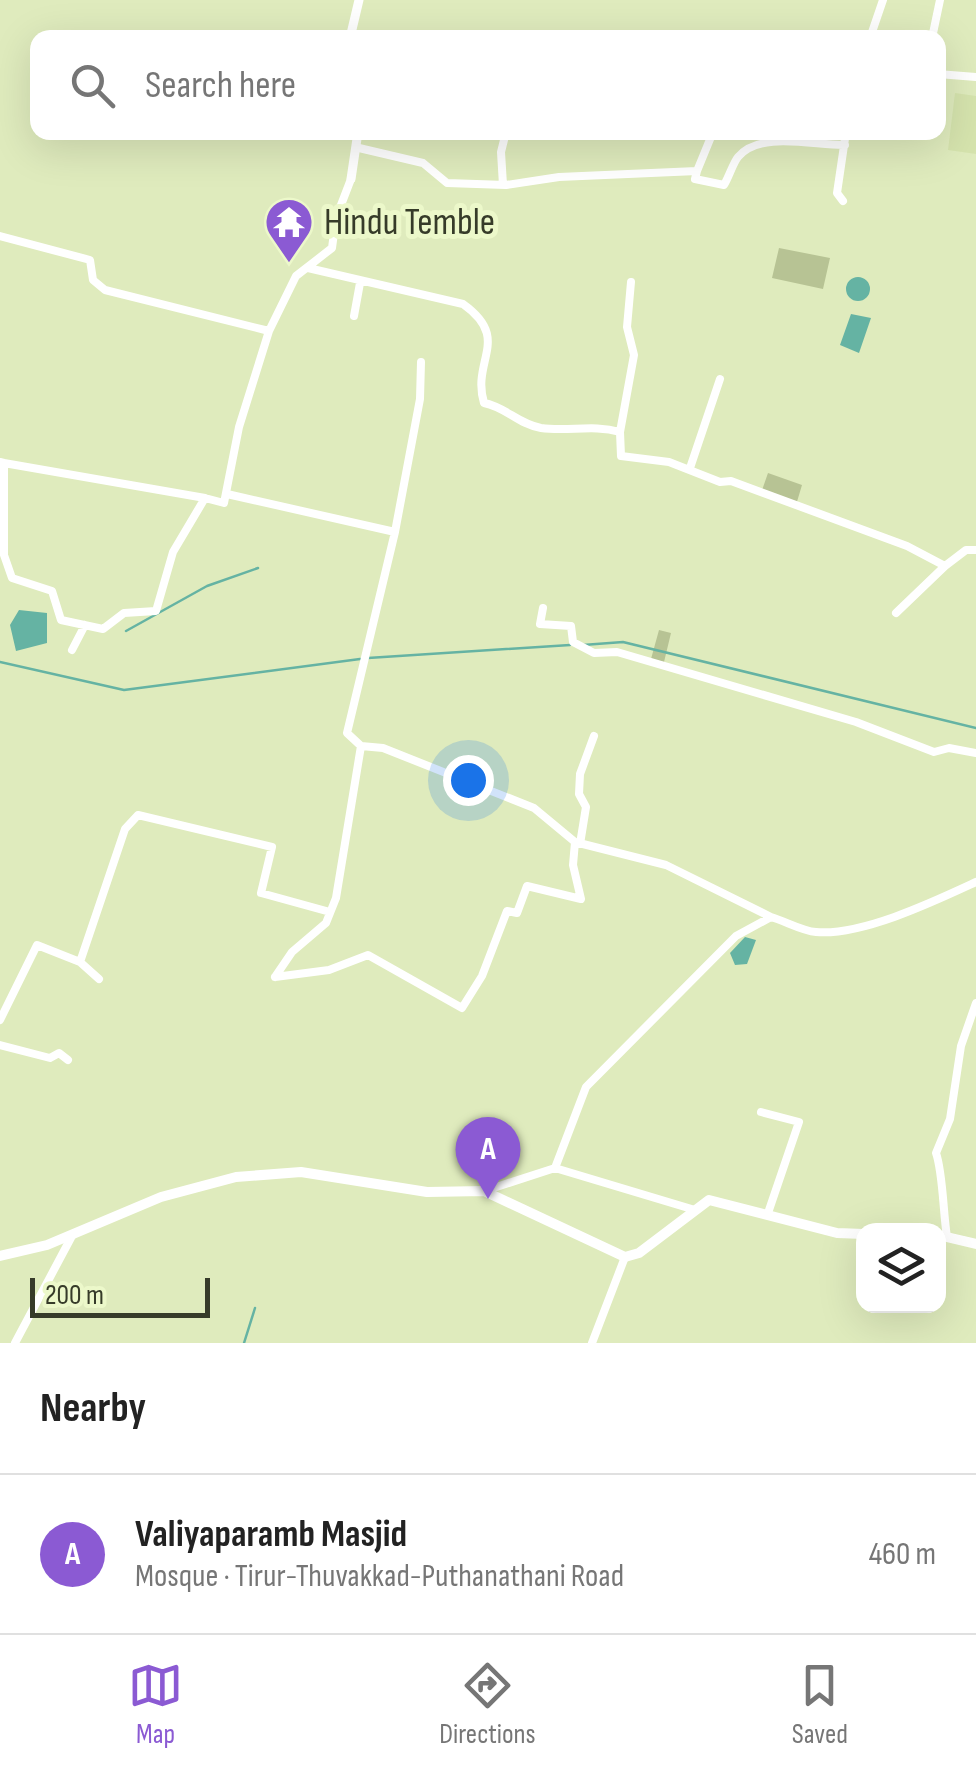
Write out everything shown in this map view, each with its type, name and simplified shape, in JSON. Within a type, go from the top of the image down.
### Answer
[{"type":"main road","points":[[0,1256],[73,1234],[161,1197],[236,1177],[301,1172],[427,1192],[484,1192],[625,1257],[639,1253],[695,1210],[715,1200],[837,1234],[856,1234]]},
{"type":"main road","points":[[946,1237],[976,1244]]},
{"type":"street","points":[[352,30],[359,0]]},
{"type":"street","points":[[873,30],[883,0]]},
{"type":"street","points":[[934,30],[940,0]]},
{"type":"street","points":[[946,75],[976,77]]},
{"type":"street","points":[[205,498],[172,552],[156,611],[124,613],[102,629],[61,620],[52,591],[12,578],[4,555],[2,462],[205,498],[224,502],[239,426],[269,332],[296,276],[332,248],[336,218],[351,178],[358,140]]},
{"type":"street","points":[[503,185],[504,140]]},
{"type":"street","points":[[710,140],[695,180],[724,185],[738,157],[776,140]]},
{"type":"street","points":[[793,140],[846,144]]},
{"type":"street","points":[[843,200],[837,193],[846,140]]},
{"type":"street","points":[[358,148],[422,163],[447,183],[503,185],[559,177],[697,171]]},
{"type":"street","points":[[0,236],[90,260],[92,280],[105,290],[269,332]]},
{"type":"street","points":[[308,268],[463,304],[480,316],[490,337],[480,390],[484,402],[539,428],[601,426],[620,432]]},
{"type":"street","points":[[631,282],[627,326],[634,355],[620,432],[621,456],[690,468],[907,546],[945,566]]},
{"type":"street","points":[[354,316],[360,283]]},
{"type":"street","points":[[421,362],[420,398],[395,532],[346,733],[361,746],[382,748],[534,808],[578,843],[666,865],[771,916],[816,932],[854,927],[928,904],[976,882]]},
{"type":"street","points":[[690,468],[720,379]]},
{"type":"street","points":[[226,494],[395,532]]},
{"type":"street","points":[[896,613],[945,566],[966,550],[976,550]]},
{"type":"street","points":[[543,608],[540,624],[571,626],[573,642],[594,652],[617,652],[822,712],[934,752],[948,748],[976,753]]},
{"type":"street","points":[[72,650],[84,625]]},
{"type":"street","points":[[361,746],[330,912],[275,977],[329,970],[368,955],[462,1008],[482,976],[507,912],[517,913],[527,886],[582,899],[573,864],[586,807],[579,794],[580,774],[594,736]]},
{"type":"street","points":[[80,962],[125,829],[138,815],[272,847],[261,893],[330,912]]},
{"type":"street","points":[[555,1168],[586,1087],[736,936],[771,916]]},
{"type":"street","points":[[0,1020],[38,944],[80,962],[99,979]]},
{"type":"street","points":[[942,1223],[938,1184],[942,1165],[936,1153],[950,1120],[961,1046],[976,1002]]},
{"type":"street","points":[[0,1046],[50,1058],[59,1053],[68,1060]]},
{"type":"street","points":[[760,1112],[799,1122],[768,1214]]},
{"type":"street","points":[[484,1192],[555,1168],[695,1210]]},
{"type":"street","points":[[15,1343],[73,1234]]},
{"type":"street","points":[[592,1343],[625,1257]]},
{"type":"shaded area","points":[[955,93],[976,96],[976,154],[948,150]]},
{"type":"shaded area","points":[[779,248],[830,258],[823,289],[772,278]]},
{"type":"shaded area","points":[[768,473],[802,485],[796,505],[761,493]]},
{"type":"shaded area","points":[[659,630],[671,633],[664,662],[651,659]]},
{"type":"water","points":[[858,277],[870,289],[858,301],[846,289]]},
{"type":"water","points":[[851,314],[871,318],[859,353],[840,345]]},
{"type":"water","points":[[19,610],[47,613],[47,643],[16,651],[10,625]]},
{"type":"water","points":[[745,937],[756,940],[747,964],[735,965],[730,953]]},
{"type":"waterway","points":[[126,631],[207,586],[258,568]]},
{"type":"waterway","points":[[583,645],[623,642],[976,728]]},
{"type":"waterway","points":[[368,658],[570,645]]},
{"type":"waterway","points":[[0,662],[124,690],[360,659]]},
{"type":"waterway","points":[[244,1343],[255,1308]]},
{"type":"place","name":"Hindu Temble","points":[[289,264]]},
{"type":"place","name":"Valiyaparamb Masjid","points":[[488,1199]]}]
